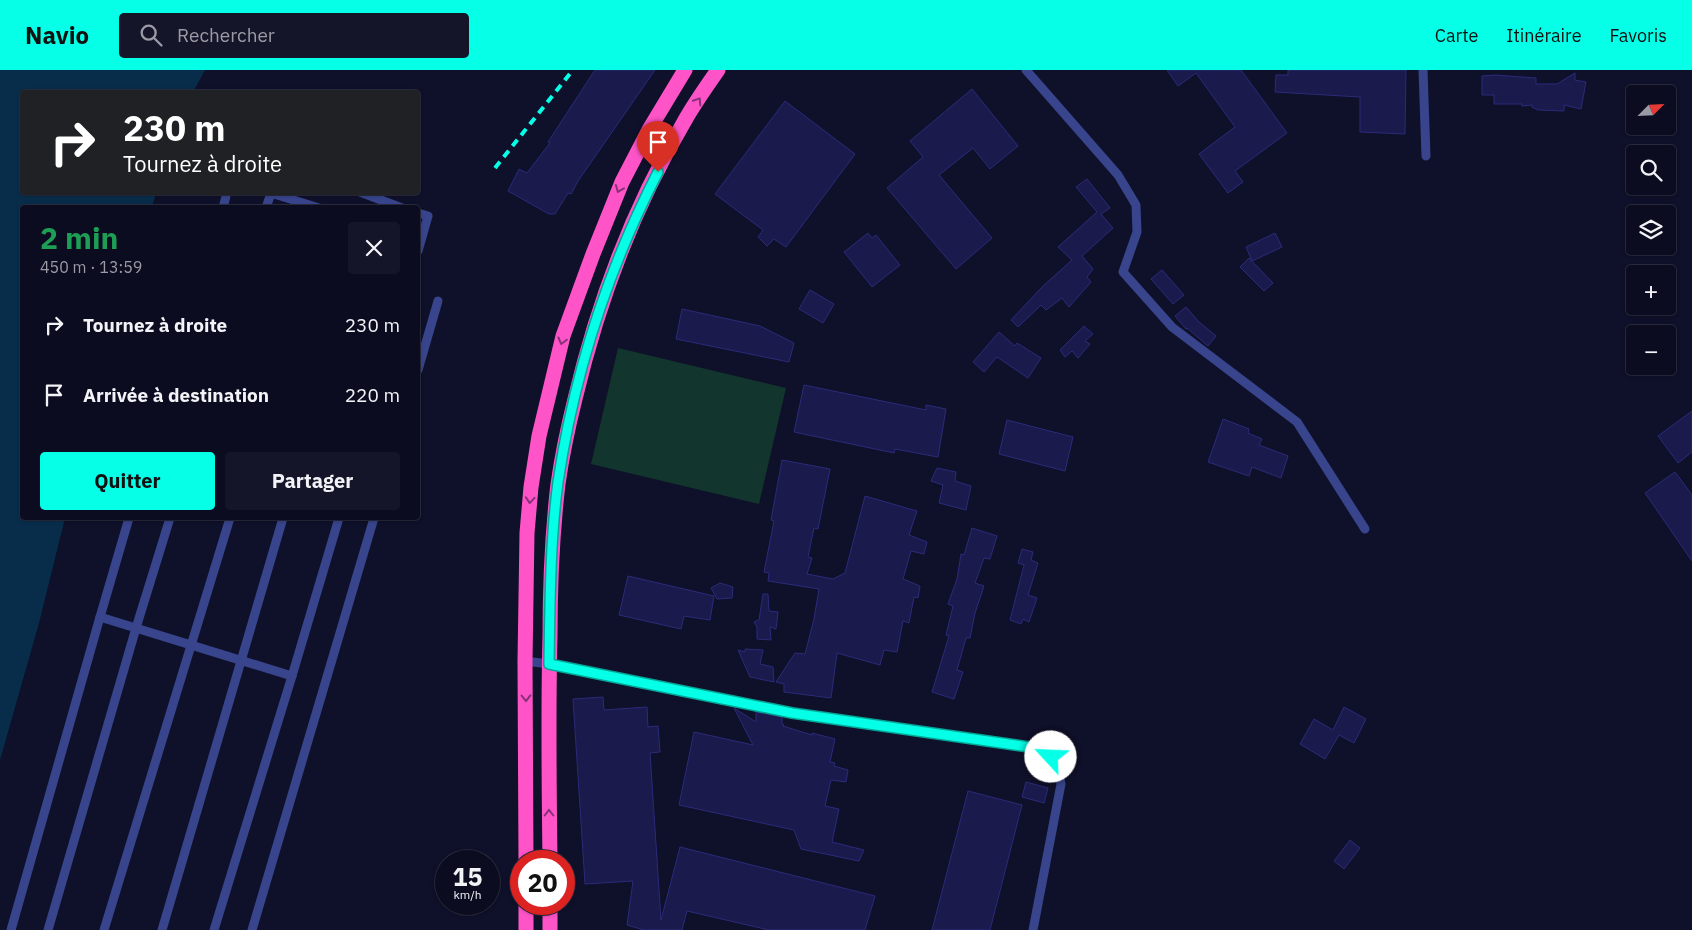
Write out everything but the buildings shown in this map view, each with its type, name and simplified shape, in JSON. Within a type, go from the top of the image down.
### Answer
[{"type":"highway","points":[[526,850],[527,533],[531,487],[539,436],[563,336],[593,254],[622,182],[650,128],[685,70]]},
{"type":"highway","points":[[550,850],[549,664],[551,565],[558,484],[568,429],[582,367],[602,302],[640,205],[684,122],[718,70]]},
{"type":"highway","points":[[526,915],[526,930]]},
{"type":"highway","points":[[550,915],[550,930]]},
{"type":"lane","points":[[1026,70],[1118,174],[1136,205],[1137,232],[1123,272],[1172,327],[1297,422],[1365,529]]},
{"type":"lane","points":[[1423,70],[1426,156]]},
{"type":"lane","points":[[277,195],[309,205]]},
{"type":"lane","points":[[368,195],[394,205]]},
{"type":"lane","points":[[420,214],[428,216],[420,237]]},
{"type":"lane","points":[[420,363],[438,301]]},
{"type":"lane","points":[[11,930],[128,520]]},
{"type":"lane","points":[[48,930],[169,520]]},
{"type":"lane","points":[[104,930],[229,520]]},
{"type":"lane","points":[[162,930],[282,520]]},
{"type":"lane","points":[[214,930],[338,520]]},
{"type":"lane","points":[[252,930],[373,520]]},
{"type":"lane","points":[[100,617],[292,676]]},
{"type":"lane","points":[[526,661],[792,713],[1036,748],[1051,757],[1058,768],[1061,784],[1033,930]]},
{"type":"green space","points":[[618,348],[786,388],[759,504],[591,464]]},
{"type":"water","points":[[0,70],[205,70],[194,90],[20,90],[20,195],[155,195],[153,205],[20,205],[20,520],[65,520],[39,623],[0,760]]},
{"type":"railway","points":[[495,168],[573,70]]},
{"type":"route","points":[[658,172],[640,205],[602,302],[582,367],[568,429],[558,484],[551,565],[549,664],[792,713],[1036,748],[1051,757]]}]
